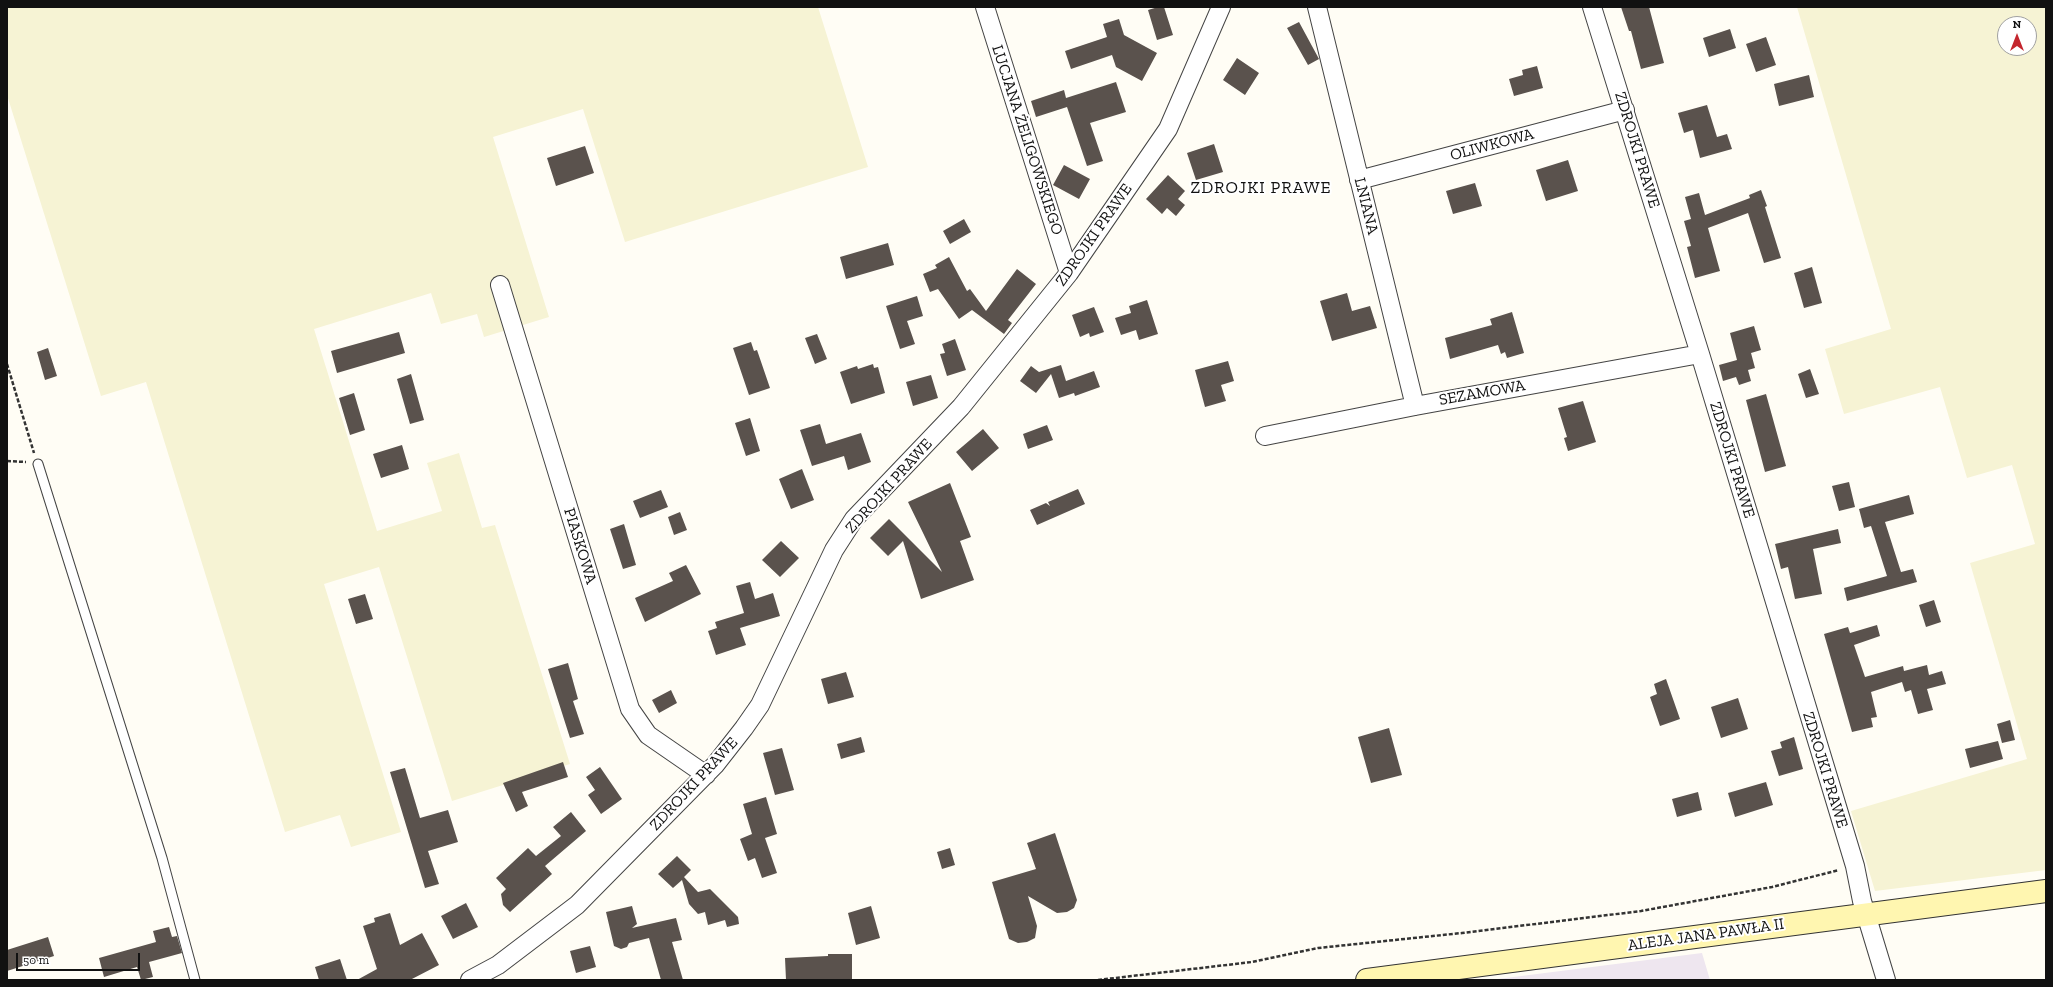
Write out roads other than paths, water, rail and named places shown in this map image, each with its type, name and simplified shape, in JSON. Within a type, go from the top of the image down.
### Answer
[{"type":"main road","name":"ALEJA JANA PAWŁA II","points":[[1367,980],[2046,891]]},
{"type":"street","name":"LUCJANA ŻELIGOWSKIEGO","points":[[985,7],[1069,273]]},
{"type":"street","name":"ZDROJKI PRAWE","points":[[470,980],[498,965],[577,905],[706,775],[744,728],[760,705],[834,550],[854,519],[961,407],[1069,273],[1168,129],[1221,7]]},
{"type":"street","name":"LNIANA","points":[[1317,7],[1415,406]]},
{"type":"street","name":"ZDROJKI PRAWE","points":[[1592,7],[1700,354],[1855,866],[1866,914],[1886,980]]},
{"type":"street","name":"OLIWKOWA","points":[[1359,180],[1625,110]]},
{"type":"street","name":"PIASKOWA","points":[[500,285],[630,709],[648,735],[706,775]]},
{"type":"street","name":"SEZAMOWA","points":[[1265,436],[1415,406],[1700,354]]},
{"type":"lane","points":[[38,464],[162,858],[195,980]]},
{"type":"district","name":"ZDROJKI PRAWE","points":[[1261,188]]}]
